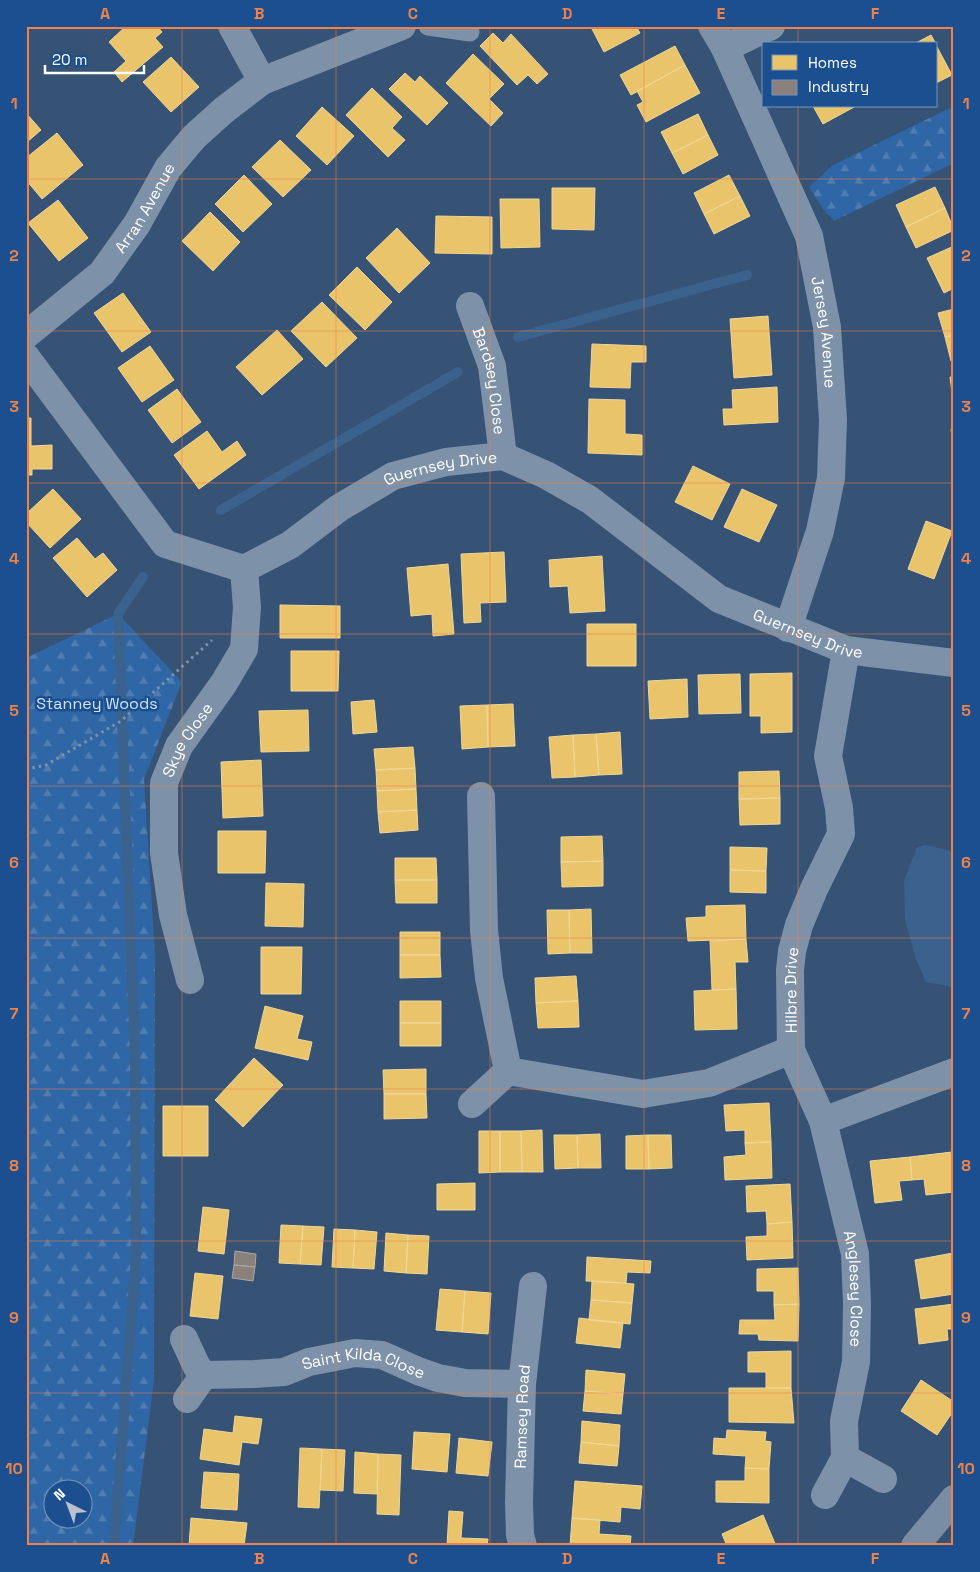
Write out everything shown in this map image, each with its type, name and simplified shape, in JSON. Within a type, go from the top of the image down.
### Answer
[{"type":"street","points":[[232,26],[262,80]]},
{"type":"street","name":"Arran Avenue","points":[[26,335],[102,273],[137,224],[168,168],[194,137],[224,110],[262,80],[402,26]]},
{"type":"street","name":"Jersey Avenue","points":[[771,26],[718,37],[809,236],[827,327],[833,420],[831,478],[820,531],[788,628]]},
{"type":"street","name":"Bardsey Close","points":[[470,306],[492,366],[503,456]]},
{"type":"street","points":[[26,357],[165,544],[244,569]]},
{"type":"street","name":"Guernsey Drive","points":[[244,569],[290,545],[340,508],[393,476],[446,462],[503,456],[546,475],[590,500],[719,599],[846,650],[954,663]]},
{"type":"street","name":"Skye Close","points":[[190,980],[173,915],[166,862],[164,783],[180,746],[224,683],[244,649],[247,607],[244,569]]},
{"type":"street","name":"Hilbre Drive","points":[[508,1071],[642,1094],[709,1083],[791,1050],[790,970],[792,951],[799,925],[828,857],[841,834],[839,808],[828,756],[846,650]]},
{"type":"street","points":[[472,1104],[508,1071],[489,978],[484,930],[481,796]]},
{"type":"street","name":"Anglesey Close","points":[[791,1050],[822,1121],[855,1254],[857,1304],[856,1362],[844,1421],[845,1458],[825,1495]]},
{"type":"street","points":[[822,1121],[954,1072]]},
{"type":"street","name":"Ramsey Road","points":[[523,1546],[520,1535],[519,1502],[522,1384],[533,1286]]},
{"type":"street","points":[[184,1339],[197,1367],[204,1375],[187,1399]]},
{"type":"street","name":"Saint Kilda Close","points":[[204,1375],[284,1372],[310,1362],[355,1353],[382,1355],[438,1378],[465,1384],[522,1384]]},
{"type":"street","points":[[845,1458],[883,1479]]},
{"type":"street","points":[[915,1546],[954,1499]]},
{"type":"lane","points":[[428,26],[470,32]]},
{"type":"path","points":[[26,769],[46,765],[121,722],[247,607]]},
{"type":"green space","points":[[954,106],[954,163],[834,221],[823,209],[809,187],[833,165]]},
{"type":"green space","name":"Stanney Woods","points":[[118,614],[182,682],[144,779],[155,955],[154,1380],[133,1546],[26,1546],[26,658]]},
{"type":"shaded area","points":[[925,845],[947,850],[954,854],[954,986],[952,987],[926,982],[916,959],[905,920],[904,880],[917,847]]},
{"type":"building: Homes","points":[[126,26],[157,26],[162,32],[155,38],[163,47],[122,82],[114,72],[126,61],[109,42]]},
{"type":"building: Homes","points":[[597,26],[636,26],[640,33],[604,52],[592,29]]},
{"type":"building: Homes","points":[[493,33],[503,43],[511,34],[548,74],[537,84],[528,75],[517,85],[480,46]]},
{"type":"building: Homes","points":[[931,35],[935,42],[918,42]]},
{"type":"building: Homes","points":[[675,46],[685,65],[631,95],[620,75]]},
{"type":"building: Homes","points":[[938,49],[952,75],[938,82]]},
{"type":"building: Homes","points":[[473,54],[504,84],[489,99],[503,113],[491,126],[446,83]]},
{"type":"building: Homes","points":[[171,57],[199,87],[171,112],[143,82]]},
{"type":"building: Homes","points":[[685,65],[700,93],[646,122],[637,105],[643,102],[637,91]]},
{"type":"building: Homes","points":[[405,73],[415,82],[420,76],[448,103],[427,125],[389,89]]},
{"type":"building: Homes","points":[[372,88],[402,117],[392,128],[405,140],[388,157],[346,115]]},
{"type":"building: Homes","points":[[322,107],[354,136],[327,165],[296,136]]},
{"type":"building: Homes","points":[[814,108],[852,108],[823,124]]},
{"type":"building: Homes","points":[[26,113],[41,130],[26,143]]},
{"type":"building: Homes","points":[[698,114],[708,135],[672,153],[661,132]]},
{"type":"building: Homes","points":[[57,133],[83,165],[42,199],[26,180],[26,158]]},
{"type":"building: Homes","points":[[708,135],[718,155],[683,174],[672,153]]},
{"type":"building: Homes","points":[[280,140],[311,170],[283,197],[252,167]]},
{"type":"building: Homes","points":[[244,175],[272,204],[243,232],[215,204]]},
{"type":"building: Homes","points":[[729,175],[740,196],[704,214],[694,193]]},
{"type":"building: Homes","points":[[935,187],[945,208],[906,227],[896,205]]},
{"type":"building: Homes","points":[[552,188],[595,188],[594,230],[552,229]]},
{"type":"building: Homes","points":[[740,196],[750,216],[714,234],[704,214]]},
{"type":"building: Homes","points":[[500,199],[539,199],[540,247],[501,248]]},
{"type":"building: Homes","points":[[58,200],[88,238],[59,261],[28,223]]},
{"type":"building: Homes","points":[[945,208],[954,230],[916,248],[906,227]]},
{"type":"building: Homes","points":[[210,212],[240,242],[213,271],[182,241]]},
{"type":"building: Homes","points":[[436,216],[492,217],[492,254],[435,253]]},
{"type":"building: Homes","points":[[397,228],[430,263],[399,293],[366,258]]},
{"type":"building: Homes","points":[[954,246],[954,288],[944,293],[927,258]]},
{"type":"building: Homes","points":[[357,267],[392,302],[365,330],[329,295]]},
{"type":"building: Homes","points":[[123,293],[151,332],[122,352],[94,313]]},
{"type":"building: Homes","points":[[322,302],[357,338],[326,367],[291,331]]},
{"type":"building: Homes","points":[[954,309],[954,335],[945,337],[938,313]]},
{"type":"building: Homes","points":[[768,316],[772,375],[734,378],[730,319]]},
{"type":"building: Homes","points":[[277,330],[303,359],[262,395],[236,367]]},
{"type":"building: Homes","points":[[954,335],[954,361],[951,361],[945,337]]},
{"type":"building: Homes","points":[[592,344],[646,346],[646,362],[631,362],[630,388],[590,387]]},
{"type":"building: Homes","points":[[150,346],[174,380],[142,402],[118,368]]},
{"type":"building: Homes","points":[[950,377],[954,377],[954,407]]},
{"type":"building: Homes","points":[[777,387],[778,422],[724,425],[723,409],[733,409],[732,390]]},
{"type":"building: Homes","points":[[177,389],[201,422],[172,443],[148,410]]},
{"type":"building: Homes","points":[[589,399],[625,400],[625,434],[642,435],[642,455],[588,453]]},
{"type":"building: Homes","points":[[26,418],[31,418],[31,446],[52,445],[52,469],[32,469],[32,475],[26,475]]},
{"type":"building: Homes","points":[[954,428],[954,453],[951,429]]},
{"type":"building: Homes","points":[[207,431],[222,452],[237,441],[246,455],[199,489],[174,455]]},
{"type":"building: Homes","points":[[693,466],[730,484],[712,520],[675,502]]},
{"type":"building: Homes","points":[[53,489],[81,519],[50,548],[26,522],[26,514]]},
{"type":"building: Homes","points":[[742,489],[777,505],[759,542],[724,527]]},
{"type":"building: Homes","points":[[926,521],[952,531],[934,579],[908,569]]},
{"type":"building: Homes","points":[[77,538],[95,559],[103,553],[117,570],[87,597],[53,558]]},
{"type":"building: Homes","points":[[504,552],[506,602],[480,603],[481,622],[464,623],[461,554]]},
{"type":"building: Homes","points":[[602,556],[605,611],[570,613],[568,586],[550,587],[549,560]]},
{"type":"building: Homes","points":[[448,564],[454,634],[433,636],[432,614],[411,616],[407,568]]},
{"type":"building: Homes","points":[[280,605],[340,606],[340,638],[280,638]]},
{"type":"building: Homes","points":[[587,624],[636,624],[636,666],[587,666]]},
{"type":"building: Homes","points":[[291,651],[339,651],[338,691],[291,691]]},
{"type":"building: Homes","points":[[792,673],[792,732],[761,733],[761,716],[750,716],[750,674]]},
{"type":"building: Homes","points":[[740,674],[741,713],[699,714],[698,675]]},
{"type":"building: Homes","points":[[687,679],[688,717],[650,719],[648,681]]},
{"type":"building: Homes","points":[[374,700],[377,732],[353,734],[351,702]]},
{"type":"building: Homes","points":[[513,704],[515,746],[488,747],[487,705]]},
{"type":"building: Homes","points":[[487,705],[488,747],[462,749],[460,706]]},
{"type":"building: Homes","points":[[308,710],[309,751],[261,752],[259,711]]},
{"type":"building: Homes","points":[[620,732],[622,774],[599,775],[596,734]]},
{"type":"building: Homes","points":[[596,734],[599,775],[575,777],[573,735]]},
{"type":"building: Homes","points":[[573,735],[575,777],[552,778],[549,737]]},
{"type":"building: Homes","points":[[413,747],[415,768],[376,770],[374,749]]},
{"type":"building: Homes","points":[[261,760],[263,816],[223,818],[221,762]]},
{"type":"building: Homes","points":[[415,768],[416,789],[377,791],[376,770]]},
{"type":"building: Homes","points":[[779,771],[780,798],[739,799],[739,772]]},
{"type":"building: Homes","points":[[416,789],[417,810],[378,812],[377,791]]},
{"type":"building: Homes","points":[[780,798],[780,824],[740,825],[739,799]]},
{"type":"building: Homes","points":[[417,810],[418,830],[380,833],[378,812]]},
{"type":"building: Homes","points":[[218,831],[266,831],[265,873],[218,873]]},
{"type":"building: Homes","points":[[602,836],[603,861],[561,862],[561,837]]},
{"type":"building: Homes","points":[[730,847],[767,848],[766,871],[730,870]]},
{"type":"building: Homes","points":[[395,858],[436,858],[437,880],[395,880]]},
{"type":"building: Homes","points":[[603,861],[603,886],[562,887],[561,862]]},
{"type":"building: Homes","points":[[730,870],[766,871],[766,893],[730,892]]},
{"type":"building: Homes","points":[[395,880],[437,880],[437,903],[396,903]]},
{"type":"building: Homes","points":[[266,883],[304,884],[303,927],[265,926]]},
{"type":"building: Homes","points":[[745,905],[746,939],[688,941],[686,918],[706,917],[706,906]]},
{"type":"building: Homes","points":[[591,909],[592,953],[570,953],[569,910]]},
{"type":"building: Homes","points":[[547,910],[569,910],[570,953],[548,954]]},
{"type":"building: Homes","points":[[400,932],[440,932],[440,955],[400,955]]},
{"type":"building: Homes","points":[[746,939],[748,962],[735,962],[736,989],[712,990],[710,941]]},
{"type":"building: Homes","points":[[261,947],[302,947],[301,994],[261,994]]},
{"type":"building: Homes","points":[[400,955],[440,955],[441,977],[400,978]]},
{"type":"building: Homes","points":[[576,976],[578,1001],[536,1003],[535,978]]},
{"type":"building: Homes","points":[[736,989],[737,1029],[695,1030],[694,991]]},
{"type":"building: Homes","points":[[400,1001],[441,1001],[441,1023],[400,1023]]},
{"type":"building: Homes","points":[[578,1001],[579,1027],[538,1028],[536,1003]]},
{"type":"building: Homes","points":[[265,1006],[303,1016],[297,1039],[312,1042],[308,1060],[255,1048]]},
{"type":"building: Homes","points":[[400,1023],[441,1023],[441,1046],[400,1046]]},
{"type":"building: Homes","points":[[254,1058],[283,1085],[243,1127],[215,1100]]},
{"type":"building: Homes","points":[[426,1069],[426,1094],[384,1094],[383,1070]]},
{"type":"building: Homes","points":[[384,1094],[426,1094],[427,1118],[384,1119]]},
{"type":"building: Homes","points":[[769,1103],[771,1142],[745,1143],[745,1130],[726,1131],[724,1105]]},
{"type":"building: Homes","points":[[163,1106],[208,1106],[208,1156],[163,1156]]},
{"type":"building: Homes","points":[[542,1130],[543,1172],[522,1172],[521,1131]]},
{"type":"building: Homes","points":[[479,1131],[500,1131],[500,1172],[479,1173]]},
{"type":"building: Homes","points":[[500,1131],[521,1131],[522,1172],[500,1172]]},
{"type":"building: Homes","points":[[600,1134],[601,1168],[578,1168],[577,1135]]},
{"type":"building: Homes","points":[[554,1135],[577,1135],[578,1168],[555,1169]]},
{"type":"building: Homes","points":[[648,1135],[649,1169],[626,1169],[626,1136]]},
{"type":"building: Homes","points":[[648,1135],[671,1135],[672,1168],[649,1169]]},
{"type":"building: Homes","points":[[771,1142],[772,1178],[725,1180],[724,1157],[746,1155],[745,1143]]},
{"type":"building: Homes","points":[[952,1152],[954,1192],[926,1195],[924,1179],[912,1180],[910,1157]]},
{"type":"building: Homes","points":[[910,1157],[912,1180],[899,1181],[902,1200],[875,1203],[870,1161]]},
{"type":"building: Homes","points":[[475,1183],[475,1210],[437,1210],[437,1184]]},
{"type":"building: Homes","points":[[790,1184],[792,1222],[767,1224],[766,1211],[747,1212],[746,1186]]},
{"type":"building: Homes","points":[[203,1207],[229,1210],[224,1254],[198,1251]]},
{"type":"building: Homes","points":[[792,1222],[793,1258],[747,1260],[746,1237],[767,1236],[767,1224]]},
{"type":"building: Homes","points":[[281,1225],[303,1226],[300,1264],[279,1263]]},
{"type":"building: Homes","points":[[303,1226],[324,1227],[321,1265],[300,1264]]},
{"type":"building: Homes","points":[[334,1229],[355,1230],[353,1268],[332,1267]]},
{"type":"building: Homes","points":[[355,1230],[377,1232],[374,1269],[353,1268]]},
{"type":"building: Homes","points":[[386,1233],[408,1235],[406,1273],[384,1271]]},
{"type":"building: Homes","points":[[408,1235],[429,1236],[427,1274],[406,1273]]},
{"type":"building: Homes","points":[[953,1253],[954,1294],[921,1299],[915,1260]]},
{"type":"building: Homes","points":[[587,1257],[651,1261],[650,1273],[627,1272],[626,1283],[586,1281]]},
{"type":"building: Homes","points":[[798,1268],[799,1304],[774,1305],[774,1291],[757,1291],[757,1269]]},
{"type":"building: Homes","points":[[195,1273],[223,1276],[218,1319],[190,1316]]},
{"type":"building: Homes","points":[[592,1281],[634,1284],[632,1303],[591,1300]]},
{"type":"building: Homes","points":[[440,1289],[465,1291],[462,1332],[436,1330]]},
{"type":"building: Homes","points":[[465,1291],[491,1293],[488,1334],[462,1332]]},
{"type":"building: Homes","points":[[591,1300],[632,1303],[630,1324],[589,1320]]},
{"type":"building: Homes","points":[[799,1304],[798,1341],[759,1340],[758,1334],[739,1334],[740,1320],[775,1320],[774,1305]]},
{"type":"building: Homes","points":[[954,1304],[954,1329],[947,1329],[948,1340],[919,1344],[915,1309]]},
{"type":"building: Homes","points":[[579,1318],[623,1323],[620,1348],[576,1343]]},
{"type":"building: Homes","points":[[791,1351],[791,1388],[766,1388],[766,1372],[748,1372],[748,1352]]},
{"type":"building: Homes","points":[[586,1370],[625,1374],[623,1394],[585,1391]]},
{"type":"building: Homes","points":[[921,1380],[954,1402],[954,1410],[937,1435],[901,1411]]},
{"type":"building: Homes","points":[[729,1388],[791,1388],[794,1423],[729,1422]]},
{"type":"building: Homes","points":[[585,1391],[623,1394],[621,1414],[583,1411]]},
{"type":"building: Homes","points":[[235,1416],[262,1419],[258,1444],[242,1442],[239,1465],[200,1459],[204,1429],[233,1433]]},
{"type":"building: Homes","points":[[582,1421],[620,1425],[619,1446],[581,1442]]},
{"type":"building: Homes","points":[[727,1430],[766,1432],[765,1441],[771,1442],[769,1469],[745,1468],[746,1456],[713,1454],[714,1438],[726,1439]]},
{"type":"building: Homes","points":[[414,1432],[450,1434],[447,1472],[412,1469]]},
{"type":"building: Homes","points":[[459,1438],[492,1442],[488,1476],[456,1473]]},
{"type":"building: Homes","points":[[581,1442],[619,1446],[617,1466],[579,1463]]},
{"type":"building: Homes","points":[[300,1448],[322,1449],[319,1508],[298,1507]]},
{"type":"building: Homes","points":[[322,1449],[345,1450],[343,1491],[320,1490]]},
{"type":"building: Homes","points":[[355,1452],[378,1454],[377,1494],[354,1493]]},
{"type":"building: Homes","points":[[378,1454],[401,1455],[399,1515],[377,1514]]},
{"type":"building: Homes","points":[[745,1468],[769,1469],[769,1503],[716,1502],[716,1481],[745,1481]]},
{"type":"building: Homes","points":[[204,1472],[239,1474],[237,1510],[201,1508]]},
{"type":"building: Homes","points":[[575,1481],[642,1486],[640,1509],[621,1507],[620,1522],[572,1518]]},
{"type":"building: Homes","points":[[449,1511],[463,1512],[461,1538],[488,1539],[487,1546],[447,1546]]},
{"type":"building: Homes","points":[[763,1515],[776,1546],[727,1546],[722,1534]]},
{"type":"building: Homes","points":[[191,1518],[247,1523],[244,1546],[189,1546]]},
{"type":"building: Homes","points":[[572,1518],[600,1520],[599,1534],[631,1536],[630,1546],[570,1546]]},
{"type":"building: Industry","points":[[235,1251],[256,1254],[255,1267],[234,1265]]},
{"type":"building: Industry","points":[[234,1265],[255,1267],[253,1281],[232,1278]]},
{"type":"waterway","points":[[518,337],[747,275]]},
{"type":"waterway","points":[[221,510],[458,372]]},
{"type":"waterway","points":[[114,1546],[136,1256],[135,1056],[118,614],[143,577]]}]
